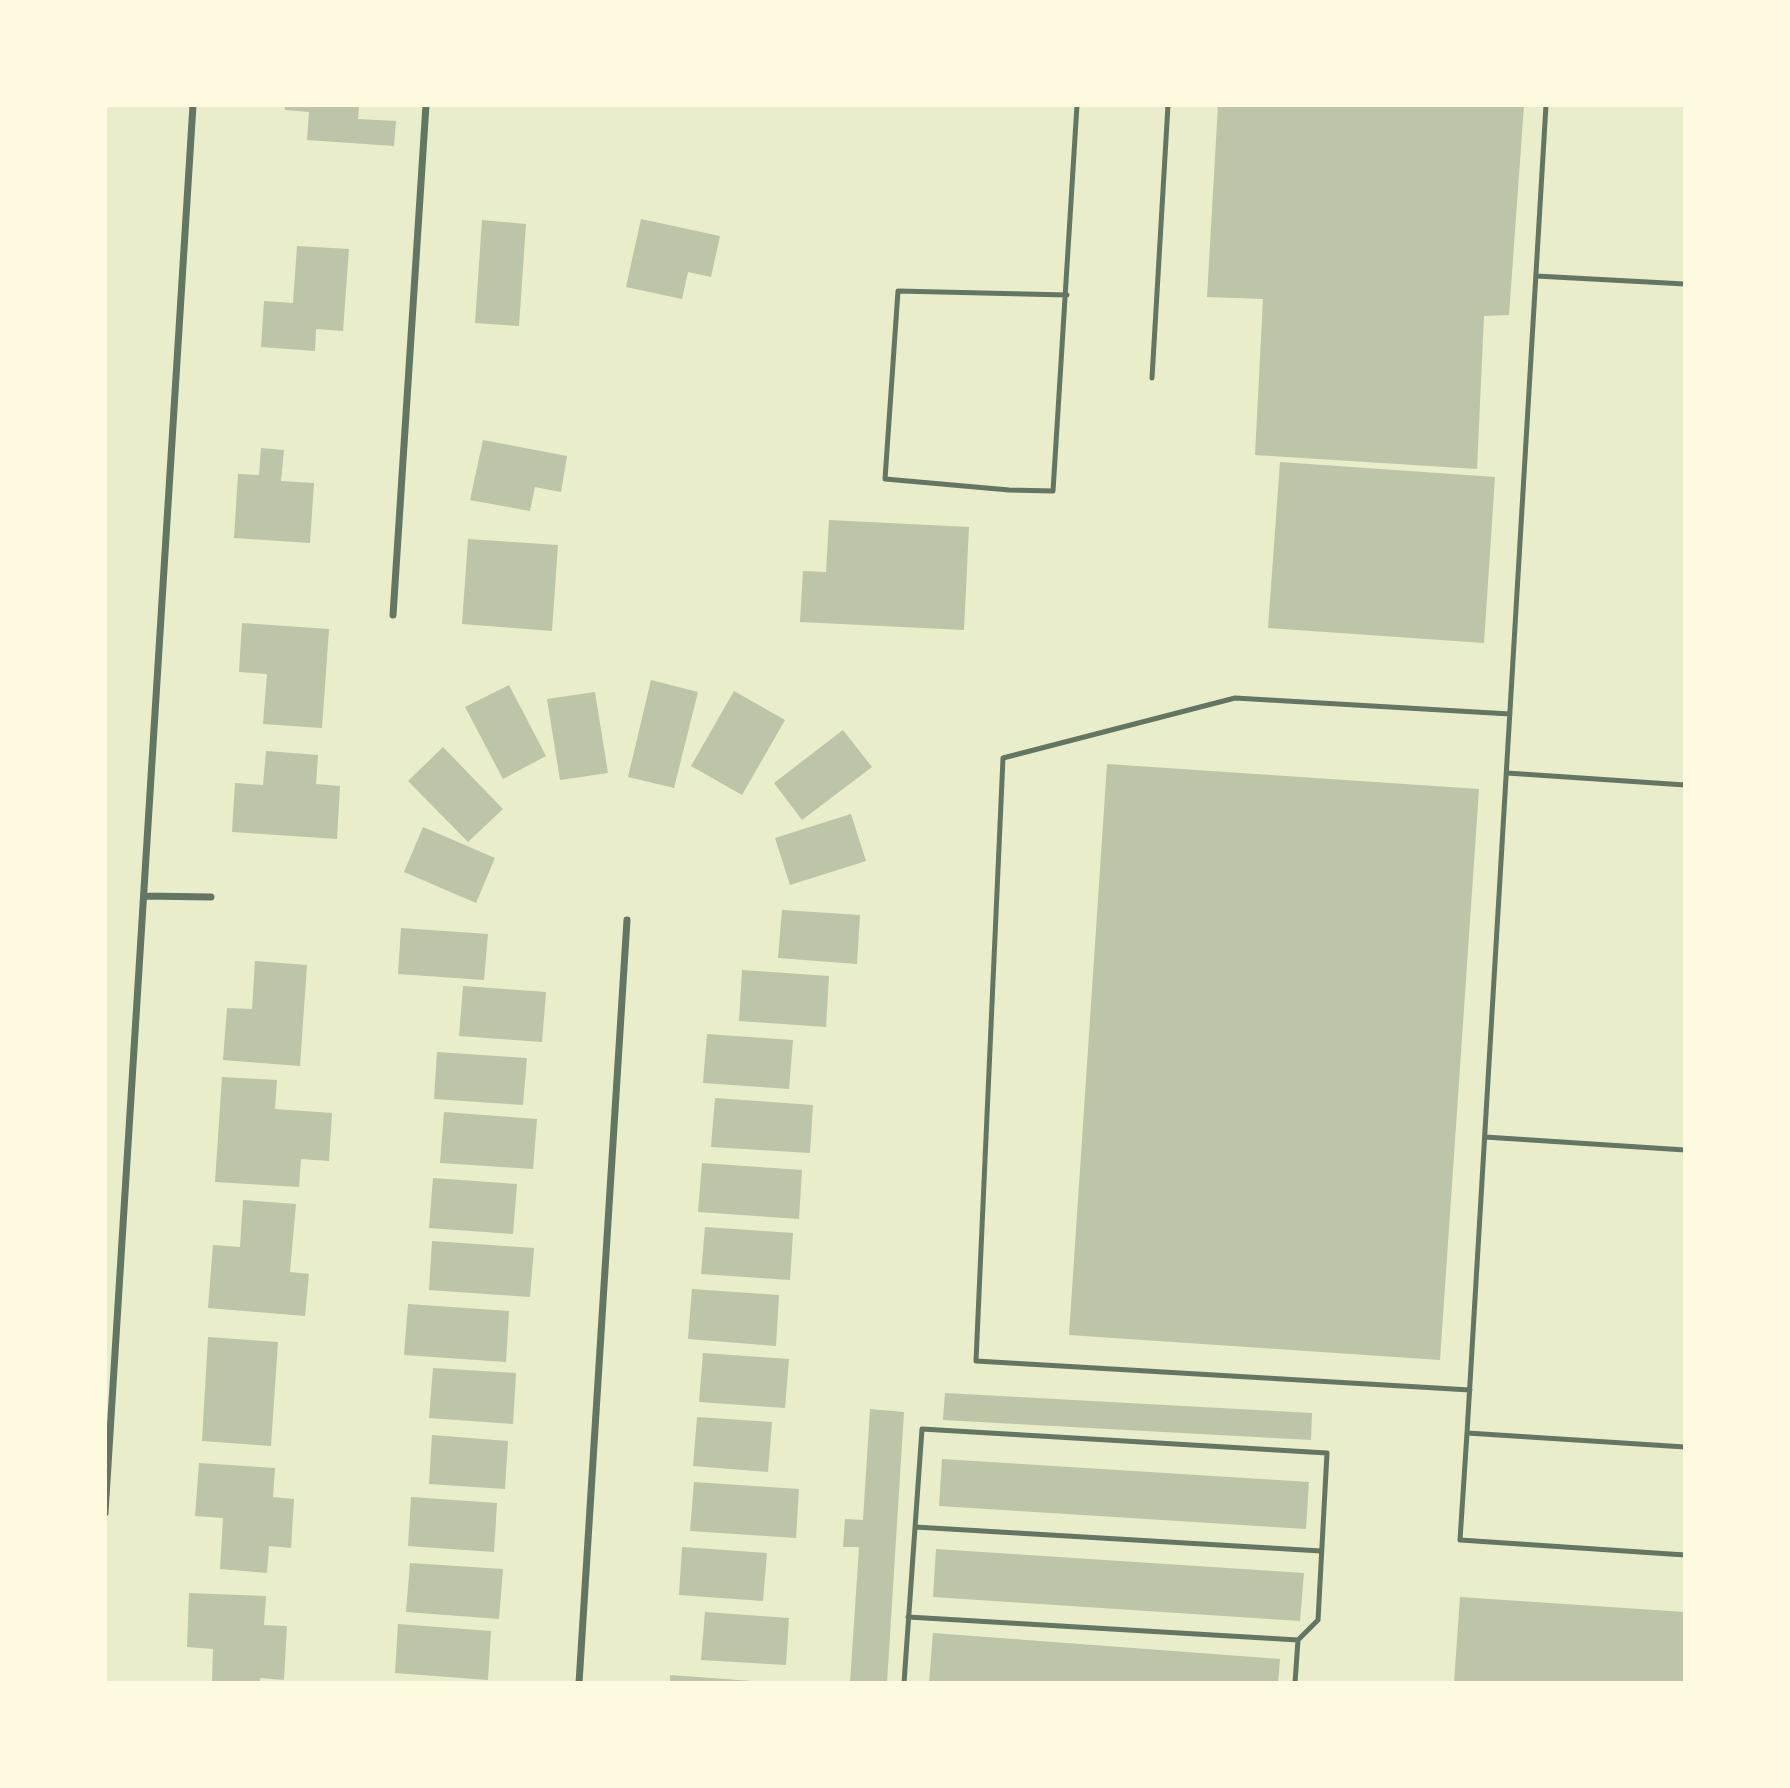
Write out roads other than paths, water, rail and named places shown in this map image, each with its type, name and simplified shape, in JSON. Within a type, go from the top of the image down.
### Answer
[{"type":"street","points":[[105,1513],[193,105]]},
{"type":"street","points":[[393,615],[426,105]]},
{"type":"street","points":[[144,896],[211,897]]},
{"type":"street","points":[[579,1683],[627,920]]},
{"type":"lane","points":[[1067,295],[898,291],[885,479],[1009,490],[1053,491],[1067,295],[1077,105]]},
{"type":"lane","points":[[1152,378],[1168,105]]},
{"type":"lane","points":[[1546,105],[1460,1539],[1685,1555]]},
{"type":"lane","points":[[1536,276],[1685,285]]},
{"type":"lane","points":[[1470,1390],[976,1361],[1003,758],[1235,698],[1510,714]]},
{"type":"lane","points":[[1507,773],[1685,785]]},
{"type":"lane","points":[[1485,1137],[1685,1150]]},
{"type":"lane","points":[[904,1683],[922,1429],[1327,1453],[1318,1620],[1298,1640],[1295,1683]]},
{"type":"lane","points":[[1467,1433],[1685,1447]]},
{"type":"lane","points":[[915,1527],[1321,1551]]},
{"type":"lane","points":[[908,1617],[1298,1640]]}]
